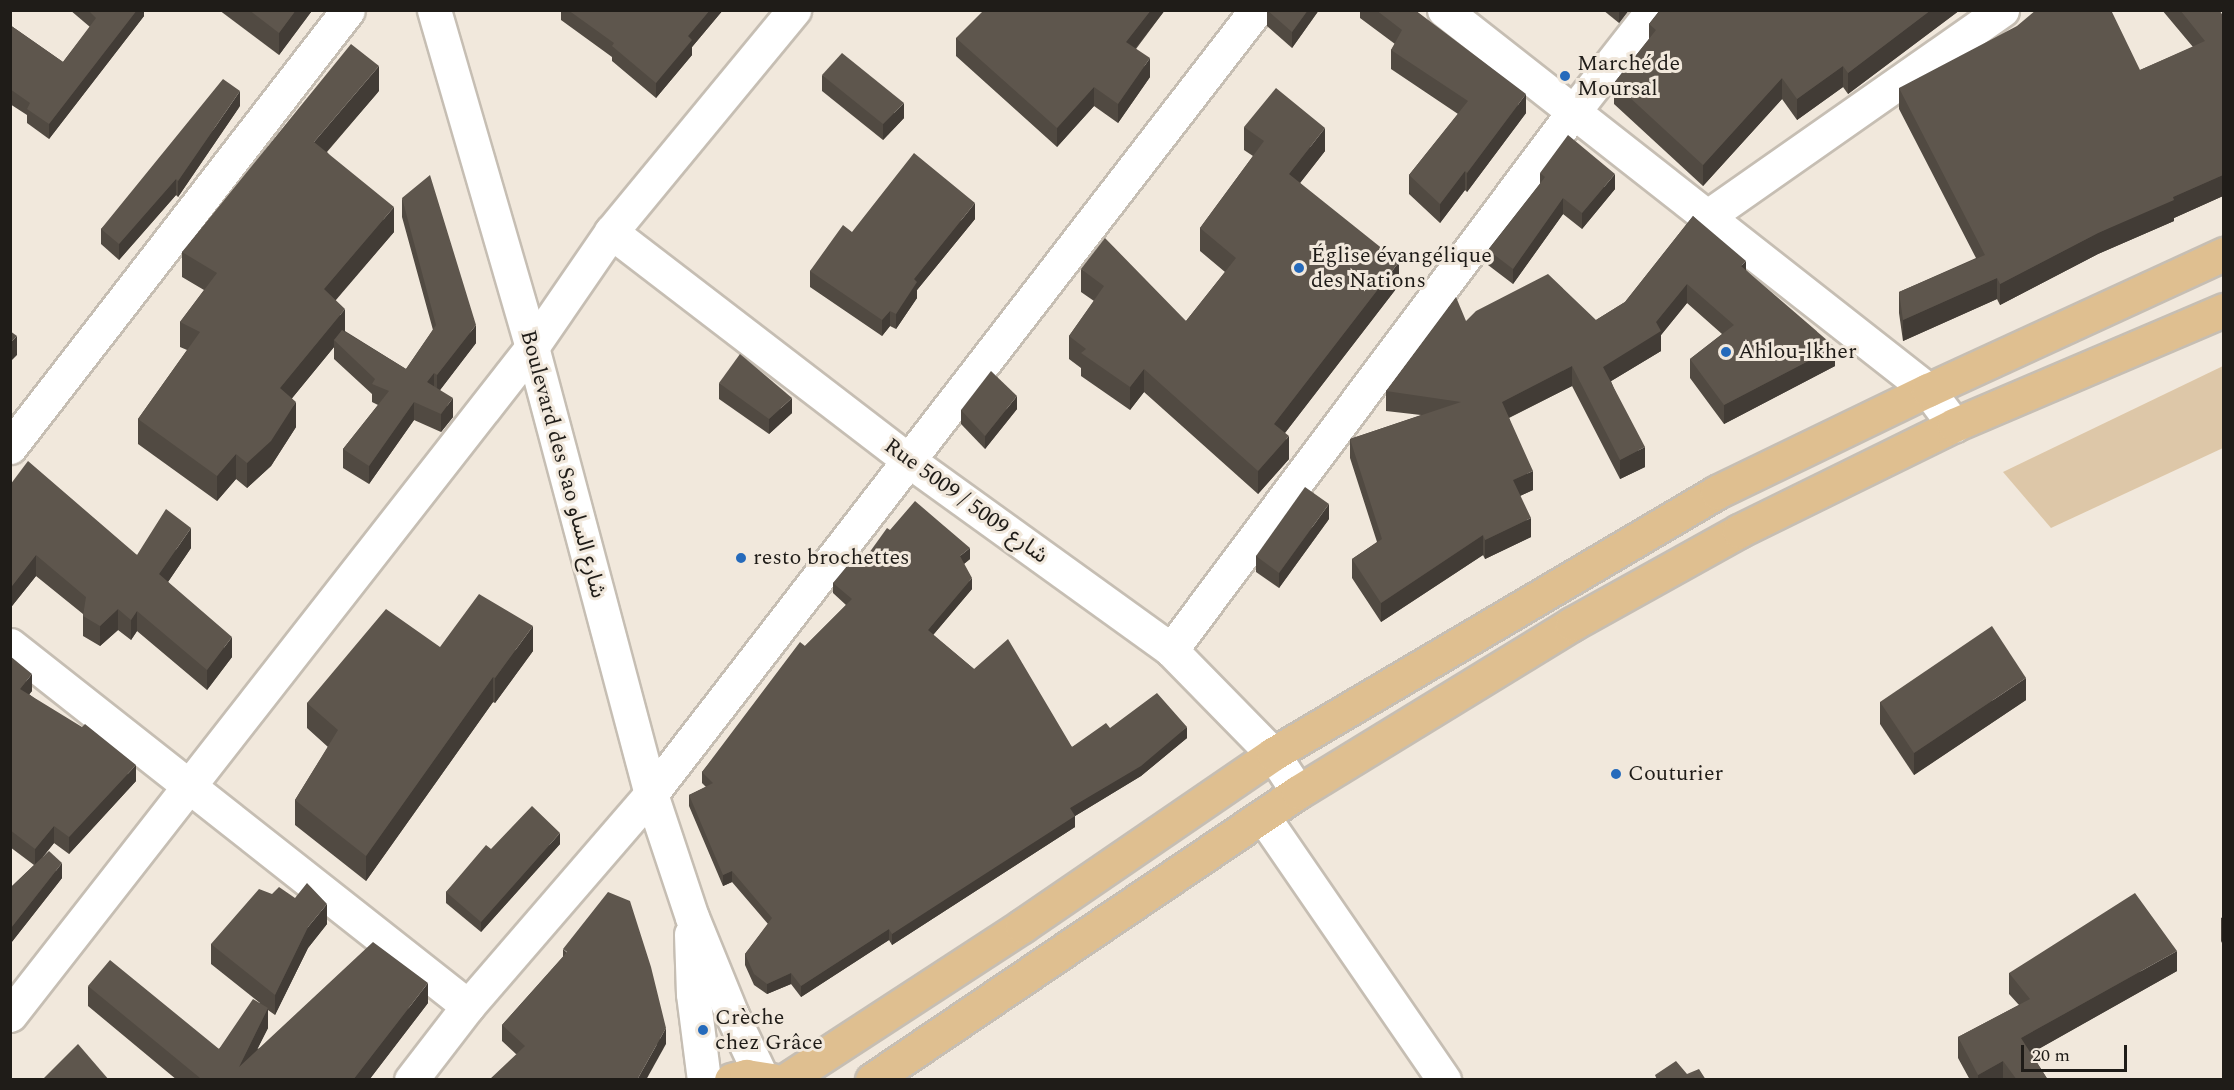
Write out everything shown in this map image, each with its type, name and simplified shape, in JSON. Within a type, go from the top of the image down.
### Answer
[{"type":"main road","points":[[763,1079],[1022,926],[1273,754],[1717,492],[1928,390],[2223,254]]},
{"type":"main road","points":[[872,1080],[1264,818],[1298,792],[1572,624],[1739,531],[1954,425],[2223,310]]},
{"type":"street","name":"Boulevard des Sao شارع الساو","points":[[434,10],[532,347],[651,794],[692,917]]},
{"type":"street","points":[[10,1015],[532,347],[611,232],[794,10]]},
{"type":"street","points":[[411,1080],[468,1006],[651,794],[1256,10]]},
{"type":"street","points":[[1444,10],[1928,390],[1954,425]]},
{"type":"street","points":[[1171,650],[1574,111],[1653,10]]},
{"type":"street","points":[[1708,216],[2001,10]]},
{"type":"street","points":[[10,447],[342,12]]},
{"type":"street","name":"Rue 5009 / شارع 5009","points":[[611,232],[908,460],[1171,650],[1273,754],[1298,792]]},
{"type":"street","points":[[10,645],[468,1006]]},
{"type":"street","points":[[1264,818],[1444,1080]]},
{"type":"street","points":[[692,917],[732,1015],[763,1079]]},
{"type":"street","points":[[692,917],[692,984],[704,1080]]},
{"type":"shaded area","points":[[2223,366],[2223,448],[2051,528],[2003,472]]},
{"type":"building","points":[[88,10],[137,10],[49,124],[27,109],[30,103],[10,89],[10,25],[63,62],[96,18]]},
{"type":"building","points":[[249,10],[296,10],[279,33]]},
{"type":"building","points":[[568,10],[710,10],[688,36],[692,40],[656,83],[612,46],[614,43]]},
{"type":"building","points":[[984,10],[1151,10],[1126,42],[1150,58],[1118,104],[1094,87],[1057,128],[956,38]]},
{"type":"building","points":[[1267,10],[1308,10],[1292,32]]},
{"type":"building","points":[[1376,10],[1415,10],[1526,94],[1467,173],[1465,171],[1440,204],[1409,175],[1468,101],[1391,50],[1402,30]]},
{"type":"building","points":[[1660,10],[1931,10],[1848,73],[1843,66],[1797,99],[1782,78],[1703,165],[1614,83],[1656,30],[1649,24]]},
{"type":"building","points":[[2036,10],[2111,10],[2140,70],[2205,41],[2180,10],[2219,10],[2223,16],[2223,175],[2173,197],[2174,200],[2098,233],[2000,284],[1997,278],[1903,320],[1899,292],[1985,255],[1899,88],[2017,26]]},
{"type":"building","points":[[351,44],[379,66],[314,142],[394,207],[324,289],[345,309],[280,388],[296,402],[271,441],[247,463],[236,454],[217,476],[138,419],[200,332],[180,322],[217,273],[182,252]]},
{"type":"building","points":[[842,53],[904,103],[883,124],[822,75]]},
{"type":"building","points":[[223,79],[240,91],[178,181],[176,179],[119,244],[101,229]]},
{"type":"building","points":[[1276,88],[1325,128],[1289,174],[1399,262],[1274,424],[1289,436],[1258,471],[1144,369],[1130,387],[1081,353],[1086,349],[1069,336],[1104,286],[1081,269],[1105,238],[1186,321],[1236,258],[1200,228],[1264,141],[1244,127]]},
{"type":"building","points":[[1568,135],[1615,174],[1582,213],[1563,198],[1513,269],[1488,250],[1545,177],[1540,173]]},
{"type":"building","points":[[914,153],[975,203],[914,279],[917,282],[896,314],[890,311],[882,320],[810,271],[843,225],[852,232]]},
{"type":"building","points":[[430,175],[476,325],[437,375],[434,373],[427,382],[453,398],[441,414],[414,402],[369,466],[343,449],[389,391],[372,384],[375,379],[334,340],[342,330],[406,369],[436,325],[402,198]]},
{"type":"building","points":[[1693,216],[1746,261],[1741,266],[1835,347],[1724,405],[1690,359],[1734,325],[1687,284],[1656,322],[1661,331],[1603,367],[1645,447],[1620,460],[1572,366],[1502,402],[1533,471],[1513,480],[1531,518],[1485,540],[1483,535],[1381,603],[1352,559],[1382,539],[1350,439],[1461,402],[1386,391],[1456,297],[1466,321],[1476,311],[1548,274],[1596,320],[1625,302]]},
{"type":"building","points":[[10,331],[17,336],[10,343]]},
{"type":"building","points":[[740,354],[792,398],[769,419],[719,383]]},
{"type":"building","points":[[991,371],[1017,396],[985,436],[961,410]]},
{"type":"building","points":[[28,461],[137,555],[166,509],[191,528],[159,574],[232,637],[207,670],[137,611],[131,620],[118,609],[100,626],[83,616],[86,597],[36,555],[12,586],[10,585],[10,485]]},
{"type":"building","points":[[1305,487],[1329,504],[1279,573],[1256,556]]},
{"type":"building","points":[[915,501],[970,548],[960,556],[972,578],[928,630],[974,669],[1008,639],[1072,747],[1106,723],[1110,728],[1157,693],[1187,727],[1141,766],[1070,808],[1075,816],[892,934],[889,929],[801,986],[791,973],[767,984],[754,974],[745,954],[772,918],[732,871],[723,875],[689,795],[713,783],[702,772],[800,642],[805,646],[852,599],[833,583],[857,554],[864,560],[887,528],[890,530]]},
{"type":"building","points":[[479,594],[533,626],[495,678],[493,677],[366,856],[295,800],[338,730],[307,703],[386,609],[440,647]]},
{"type":"building","points":[[1992,626],[2026,678],[1914,753],[1880,702]]},
{"type":"building","points":[[10,656],[32,674],[20,689],[82,727],[85,724],[136,765],[69,837],[54,826],[35,849],[10,830]]},
{"type":"building","points":[[532,806],[560,833],[481,922],[446,892],[486,845],[491,849]]},
{"type":"building","points":[[49,851],[62,863],[11,928],[10,888]]},
{"type":"building","points":[[307,883],[327,904],[308,927],[275,995],[211,944],[259,889],[272,894],[279,887],[295,898]]},
{"type":"building","points":[[608,892],[630,901],[651,967],[666,1028],[637,1080],[489,1080],[525,1046],[502,1025],[567,952],[563,949]]},
{"type":"building","points":[[2135,893],[2177,951],[2021,1038],[2048,1080],[2017,1080],[2003,1061],[1978,1075],[1958,1037],[2030,999],[2009,973]]},
{"type":"building","points":[[373,942],[428,983],[353,1080],[198,1080],[200,1078],[88,986],[110,960],[219,1049],[253,999],[268,1008],[239,1067]]},
{"type":"building","points":[[78,1044],[109,1080],[42,1080]]},
{"type":"building","points":[[1676,1061],[1687,1074],[1699,1069],[1706,1080],[1657,1080],[1655,1075]]},
{"type":"place","name":"Marché de Moursal","points":[[1565,76]]},
{"type":"place","name":"Église évangélique des Nations","points":[[1299,268]]},
{"type":"place","name":"Ahlou-lkher","points":[[1726,352]]},
{"type":"place","name":"resto brochettes","points":[[741,558]]},
{"type":"place","name":"Couturier","points":[[1616,774]]},
{"type":"place","name":"Crèche chez Grâce","points":[[703,1030]]}]
